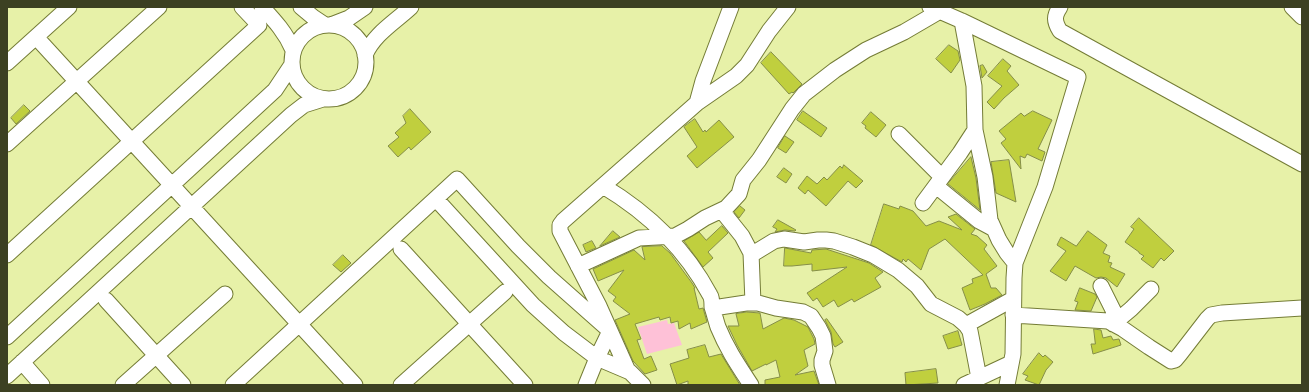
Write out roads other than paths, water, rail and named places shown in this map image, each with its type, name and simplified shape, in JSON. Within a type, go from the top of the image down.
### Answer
[{"type":"street","points":[[7,63],[69,7]]},
{"type":"street","points":[[7,144],[159,7]]},
{"type":"street","points":[[7,255],[259,25],[242,7]]},
{"type":"street","points":[[262,7],[280,26],[288,38],[293,50]]},
{"type":"street","points":[[7,376],[291,115],[304,105],[323,99],[335,99],[346,95],[356,88],[366,67],[365,55],[362,46],[353,34],[341,27],[328,25],[313,17],[301,7]]},
{"type":"street","points":[[7,337],[275,90],[291,66],[293,50],[296,43],[304,34],[314,28],[349,18],[365,7]]},
{"type":"street","points":[[365,55],[370,45],[379,35],[411,7]]},
{"type":"street","points":[[697,103],[703,81],[732,7]]},
{"type":"street","points":[[628,371],[610,331],[560,231],[560,225],[697,103],[736,76],[747,65],[769,31],[788,7]]},
{"type":"street","points":[[1060,7],[1055,14],[1055,23],[1060,30],[1302,164]]},
{"type":"street","points":[[1292,7],[1302,17]]},
{"type":"street","points":[[578,266],[638,238],[675,236],[705,218],[722,211],[738,194],[743,180],[759,160],[792,109],[804,94],[835,70],[866,50],[904,32],[935,9],[1078,77],[1045,187],[1016,263],[1013,299],[1013,354],[1007,385]]},
{"type":"street","points":[[962,21],[974,86],[975,130],[988,208],[994,229],[1007,253],[1016,263]]},
{"type":"street","points":[[36,37],[354,385]]},
{"type":"street","points":[[291,66],[295,77],[302,88],[312,95],[323,99]]},
{"type":"street","points":[[923,203],[975,130]]},
{"type":"street","points":[[899,134],[939,182],[979,220],[994,229]]},
{"type":"street","points":[[233,385],[457,179],[518,246],[544,272],[610,331]]},
{"type":"street","points":[[602,186],[628,201],[652,221],[668,236],[695,270],[711,297],[718,327],[730,354],[751,385]]},
{"type":"street","points":[[436,199],[533,305],[564,333],[596,358],[628,371],[643,385]]},
{"type":"street","points":[[722,211],[745,240],[751,255],[754,303]]},
{"type":"street","points":[[751,255],[774,241],[784,239],[804,242],[818,240],[834,241],[873,255],[898,270],[917,286],[931,304],[958,318],[966,325],[970,331],[979,378]]},
{"type":"street","points":[[401,249],[525,385]]},
{"type":"street","points":[[1100,286],[1116,322],[1168,360],[1173,361],[1189,344],[1211,315],[1302,308]]},
{"type":"street","points":[[1013,315],[1116,322],[1151,289]]},
{"type":"street","points":[[401,385],[505,292]]},
{"type":"street","points":[[123,385],[225,294]]},
{"type":"street","points":[[966,325],[1013,299]]},
{"type":"street","points":[[106,300],[183,385]]},
{"type":"street","points":[[713,308],[735,304],[754,303],[806,313],[813,318],[823,336],[825,351],[822,362],[828,385]]},
{"type":"street","points":[[586,385],[596,358],[610,331]]},
{"type":"street","points":[[22,362],[42,385]]},
{"type":"street","points":[[964,385],[1011,363]]}]
